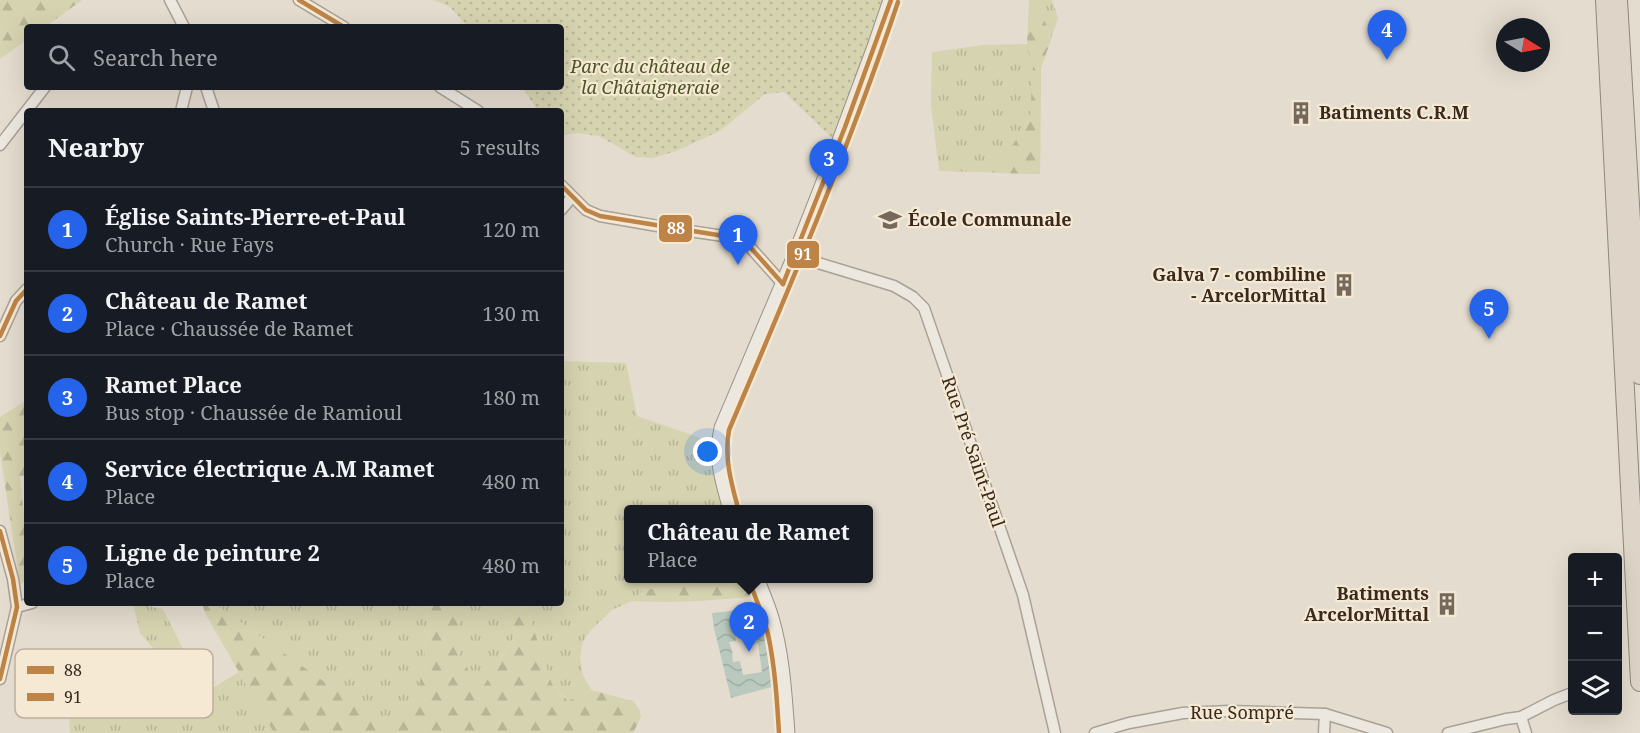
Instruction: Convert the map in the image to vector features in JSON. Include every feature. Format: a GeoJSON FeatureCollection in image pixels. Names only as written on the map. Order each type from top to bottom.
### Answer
{"type":"FeatureCollection","features":[{"type":"Feature","properties":{"kind":"highway"},"geometry":{"type":"LineString","coordinates":[[1605,0],[1640,682]]}},
{"type":"Feature","properties":{"kind":"highway"},"geometry":{"type":"LineString","coordinates":[[1618,0],[1640,375]]}},
{"type":"Feature","properties":{"kind":"main road"},"geometry":{"type":"LineString","coordinates":[[730,505],[718,459],[722,428],[795,256],[853,107],[891,0]]}},
{"type":"Feature","properties":{"kind":"main road"},"geometry":{"type":"LineString","coordinates":[[758,583],[771,617],[777,643],[783,680],[787,733]]}},
{"type":"Feature","properties":{"kind":"street"},"geometry":{"type":"LineString","coordinates":[[170,0],[182,24]]}},
{"type":"Feature","properties":{"kind":"street"},"geometry":{"type":"LineString","coordinates":[[299,0],[339,24]]}},
{"type":"Feature","properties":{"kind":"street"},"geometry":{"type":"LineString","coordinates":[[29,108],[43,90]]}},
{"type":"Feature","properties":{"kind":"street"},"geometry":{"type":"LineString","coordinates":[[182,108],[187,90]]}},
{"type":"Feature","properties":{"kind":"street"},"geometry":{"type":"LineString","coordinates":[[207,90],[213,108]]}},
{"type":"Feature","properties":{"kind":"street"},"geometry":{"type":"LineString","coordinates":[[445,90],[473,108]]}},
{"type":"Feature","properties":{"kind":"street"},"geometry":{"type":"LineString","coordinates":[[0,145],[24,114]]}},
{"type":"Feature","properties":{"kind":"street"},"geometry":{"type":"LineString","coordinates":[[564,188],[586,210],[600,216],[730,237],[750,247],[783,284]]}},
{"type":"Feature","properties":{"kind":"street"},"geometry":{"type":"LineString","coordinates":[[564,206],[572,197]]}},
{"type":"Feature","properties":{"kind":"street","name":"Rue Pré Saint-Paul"},"geometry":{"type":"LineString","coordinates":[[795,256],[894,286],[913,297],[924,308],[1023,595],[1055,733]]}},
{"type":"Feature","properties":{"kind":"street"},"geometry":{"type":"LineString","coordinates":[[0,336],[16,301],[24,292]]}},
{"type":"Feature","properties":{"kind":"street"},"geometry":{"type":"LineString","coordinates":[[0,531],[13,579],[17,607],[0,679]]}},
{"type":"Feature","properties":{"kind":"street"},"geometry":{"type":"LineString","coordinates":[[17,607],[24,605]]}},
{"type":"Feature","properties":{"kind":"street"},"geometry":{"type":"LineString","coordinates":[[1448,733],[1521,717],[1568,695]]}},
{"type":"Feature","properties":{"kind":"street","name":"Rue Sompré"},"geometry":{"type":"LineString","coordinates":[[1095,733],[1129,723],[1183,713],[1230,711],[1325,714],[1388,733]]}},
{"type":"Feature","properties":{"kind":"street"},"geometry":{"type":"LineString","coordinates":[[1324,733],[1325,714]]}},
{"type":"Feature","properties":{"kind":"street"},"geometry":{"type":"LineString","coordinates":[[1521,717],[1526,733]]}},
{"type":"Feature","properties":{"kind":"green space"},"geometry":{"type":"Polygon","coordinates":[[[0,0],[82,0],[49,24],[24,24],[24,42],[0,59],[0,0]]]}},
{"type":"Feature","properties":{"kind":"green space","name":"Parc du château de la Châtaigneraie"},"geometry":{"type":"Polygon","coordinates":[[[434,0],[884,0],[834,140],[784,92],[765,94],[720,131],[676,151],[653,158],[636,157],[599,136],[577,133],[564,135],[564,108],[536,108],[524,90],[564,90],[564,24],[465,24],[450,7],[434,0]]]}},
{"type":"Feature","properties":{"kind":"green space"},"geometry":{"type":"Polygon","coordinates":[[[1029,0],[1052,0],[1058,18],[1041,68],[1040,174],[939,171],[931,105],[932,52],[983,45],[1027,44],[1029,0]]]}},
{"type":"Feature","properties":{"kind":"green space"},"geometry":{"type":"Polygon","coordinates":[[[1029,13],[1042,15],[1052,37],[1041,68],[1040,174],[995,173],[1030,118],[1033,66],[1027,44],[1029,13]]]}},
{"type":"Feature","properties":{"kind":"green space"},"geometry":{"type":"Polygon","coordinates":[[[564,361],[626,363],[637,416],[709,441],[712,472],[722,505],[624,505],[624,583],[691,583],[644,590],[632,601],[612,610],[590,631],[582,643],[580,658],[583,675],[591,690],[569,701],[552,684],[526,606],[564,606],[564,361]]]}},
{"type":"Feature","properties":{"kind":"green space"},"geometry":{"type":"Polygon","coordinates":[[[24,402],[24,476],[20,476],[24,517],[24,582],[20,584],[0,452],[0,417],[24,402]]]}},
{"type":"Feature","properties":{"kind":"green space"},"geometry":{"type":"Polygon","coordinates":[[[749,583],[754,593],[753,597],[708,600],[632,601],[644,590],[689,584],[749,583]]]}},
{"type":"Feature","properties":{"kind":"green space"},"geometry":{"type":"Polygon","coordinates":[[[134,606],[163,609],[183,649],[154,649],[140,633],[134,606]]]}},
{"type":"Feature","properties":{"kind":"green space"},"geometry":{"type":"Polygon","coordinates":[[[203,606],[217,606],[383,723],[417,697],[429,630],[426,606],[459,606],[460,657],[481,690],[515,637],[506,606],[526,606],[552,684],[568,701],[591,690],[633,701],[641,717],[633,733],[274,733],[203,606]]]}},
{"type":"Feature","properties":{"kind":"green space"},"geometry":{"type":"Polygon","coordinates":[[[217,606],[426,606],[429,630],[417,697],[383,723],[217,606]]]}},
{"type":"Feature","properties":{"kind":"green space"},"geometry":{"type":"Polygon","coordinates":[[[459,606],[506,606],[515,636],[481,691],[459,657],[459,606]]]}},
{"type":"Feature","properties":{"kind":"green space"},"geometry":{"type":"Polygon","coordinates":[[[239,672],[274,733],[70,733],[69,718],[213,718],[213,688],[239,672]]]}},
{"type":"Feature","properties":{"kind":"water"},"geometry":{"type":"Polygon","coordinates":[[[757,608],[760,611],[775,686],[731,698],[712,613],[757,608]],[[739,630],[735,635],[736,641],[729,642],[733,662],[740,661],[743,675],[762,672],[758,643],[752,644],[750,637],[744,631],[739,630]]]}},
{"type":"Feature","properties":{"kind":"transit line","name":"88"},"geometry":{"type":"LineString","coordinates":[[299,0],[339,24]]}},
{"type":"Feature","properties":{"kind":"transit line","name":"88"},"geometry":{"type":"LineString","coordinates":[[783,284],[845,127],[891,0]]}},
{"type":"Feature","properties":{"kind":"transit line","name":"91"},"geometry":{"type":"LineString","coordinates":[[737,505],[728,460],[729,430],[839,164],[898,2]]}},
{"type":"Feature","properties":{"kind":"transit line","name":"88"},"geometry":{"type":"LineString","coordinates":[[564,188],[586,210],[600,216],[730,237],[750,247],[783,284]]}},
{"type":"Feature","properties":{"kind":"transit line","name":"88"},"geometry":{"type":"LineString","coordinates":[[0,336],[16,301],[24,292]]}},
{"type":"Feature","properties":{"kind":"transit line","name":"88"},"geometry":{"type":"LineString","coordinates":[[0,531],[13,579],[17,607],[0,679]]}},
{"type":"Feature","properties":{"kind":"transit line","name":"91"},"geometry":{"type":"LineString","coordinates":[[750,583],[768,634],[774,671],[779,733]]}},
{"type":"Feature","properties":{"kind":"place","name":"Service électrique A.M Ramet"},"geometry":{"type":"Point","coordinates":[1387,60]}},
{"type":"Feature","properties":{"kind":"place","name":"Batiments C.R.M"},"geometry":{"type":"Point","coordinates":[1301,113]}},
{"type":"Feature","properties":{"kind":"place","name":"Ramet Place"},"geometry":{"type":"Point","coordinates":[829,189]}},
{"type":"Feature","properties":{"kind":"place","name":"École Communale"},"geometry":{"type":"Point","coordinates":[890,220]}},
{"type":"Feature","properties":{"kind":"place","name":"Église Saints-Pierre-et-Paul"},"geometry":{"type":"Point","coordinates":[738,265]}},
{"type":"Feature","properties":{"kind":"place","name":"Galva 7 - combiline - ArcelorMittal"},"geometry":{"type":"Point","coordinates":[1344,285]}},
{"type":"Feature","properties":{"kind":"place","name":"Ligne de peinture 2"},"geometry":{"type":"Point","coordinates":[1489,339]}},
{"type":"Feature","properties":{"kind":"place","name":"Batiments ArcelorMittal"},"geometry":{"type":"Point","coordinates":[1447,604]}},
{"type":"Feature","properties":{"kind":"place","name":"Château de Ramet"},"geometry":{"type":"Point","coordinates":[749,652]}}]}
